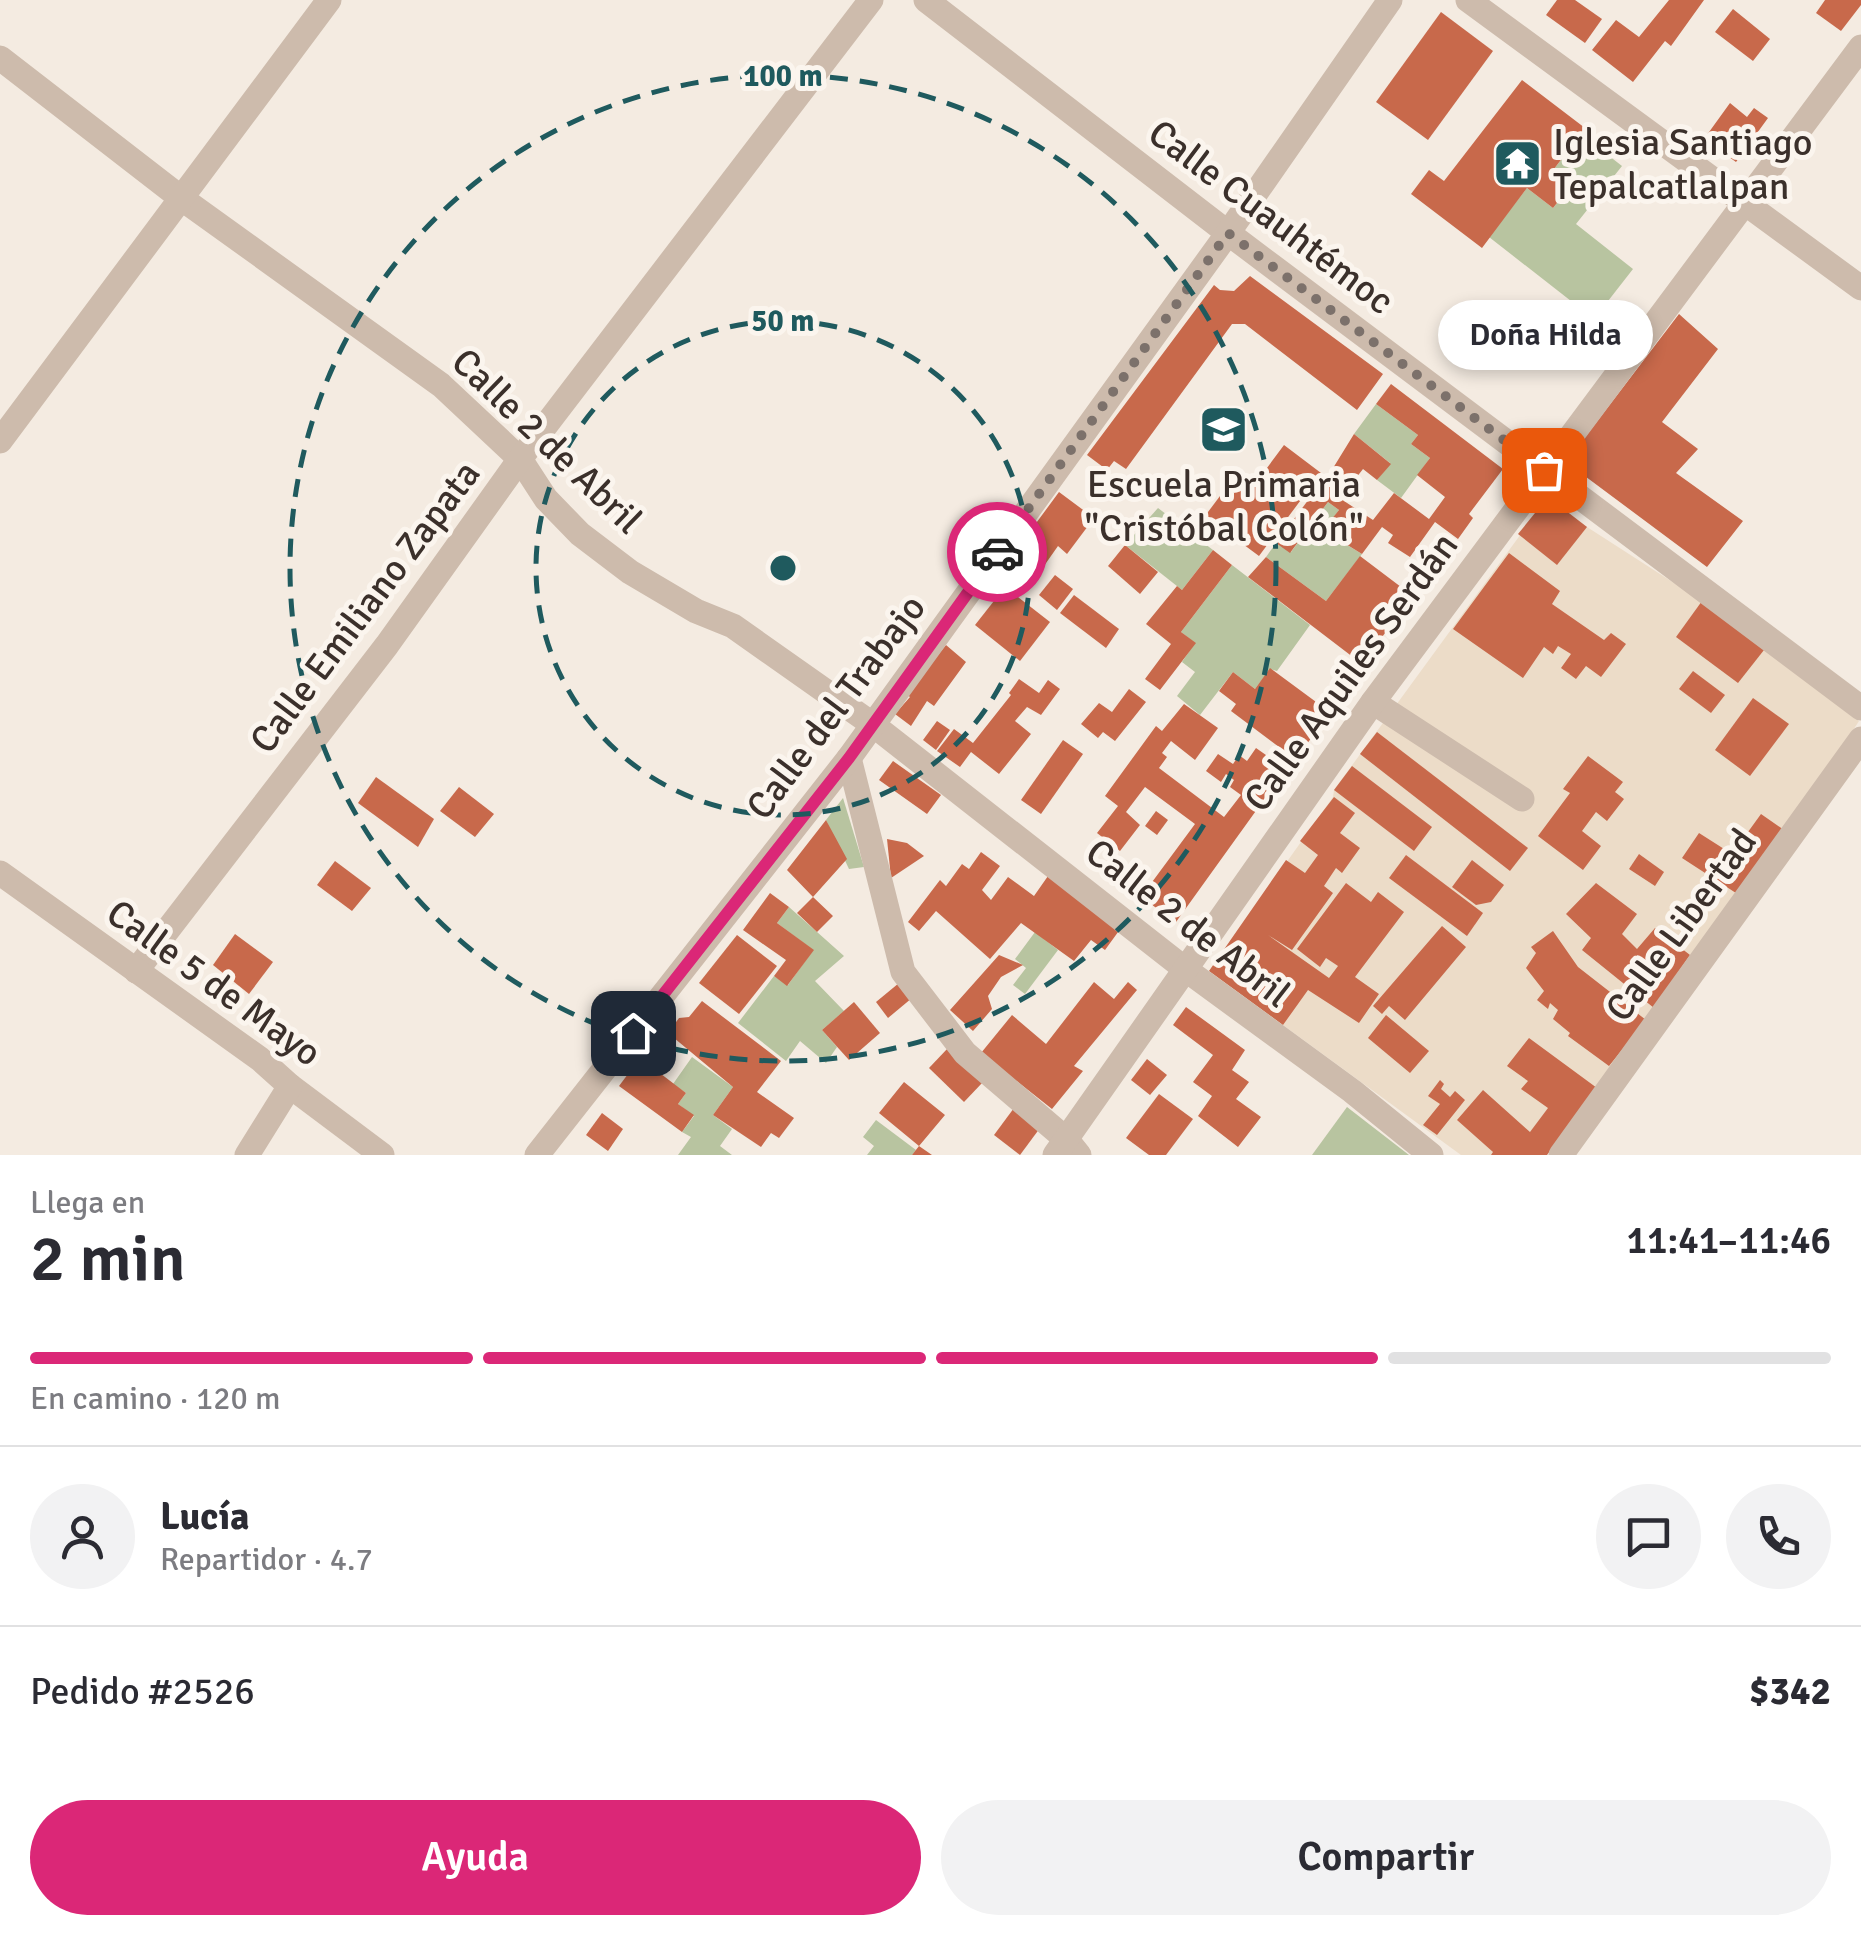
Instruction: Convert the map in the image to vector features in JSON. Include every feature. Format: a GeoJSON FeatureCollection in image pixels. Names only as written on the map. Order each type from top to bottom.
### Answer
{"type":"FeatureCollection","features":[{"type":"Feature","properties":{"kind":"street"},"geometry":{"type":"LineString","coordinates":[[0,441],[329,0]]}},
{"type":"Feature","properties":{"kind":"street","name":"Calle Emiliano Zapata"},"geometry":{"type":"LineString","coordinates":[[136,971],[387,645],[520,459],[872,0]]}},
{"type":"Feature","properties":{"kind":"street","name":"Calle Cuauhtémoc"},"geometry":{"type":"LineString","coordinates":[[926,0],[1228,233],[1861,708]]}},
{"type":"Feature","properties":{"kind":"street","name":"Calle del Trabajo"},"geometry":{"type":"LineString","coordinates":[[537,1155],[849,758],[1228,233],[1390,0]]}},
{"type":"Feature","properties":{"kind":"street"},"geometry":{"type":"LineString","coordinates":[[1468,0],[1861,288]]}},
{"type":"Feature","properties":{"kind":"street","name":"Calle Aquiles Serdán"},"geometry":{"type":"LineString","coordinates":[[1067,1150],[1184,969],[1373,702],[1861,47]]}},
{"type":"Feature","properties":{"kind":"street","name":"Calle 2 de Abril"},"geometry":{"type":"LineString","coordinates":[[0,58],[180,198],[441,385],[520,459],[580,534],[618,563],[696,611],[733,626],[872,724],[1184,969],[1352,1090],[1431,1155]]}},
{"type":"Feature","properties":{"kind":"street"},"geometry":{"type":"LineString","coordinates":[[1373,702],[1522,799]]}},
{"type":"Feature","properties":{"kind":"street","name":"Calle Libertad"},"geometry":{"type":"LineString","coordinates":[[1561,1155],[1861,739]]}},
{"type":"Feature","properties":{"kind":"street"},"geometry":{"type":"LineString","coordinates":[[849,758],[903,972],[965,1053],[1067,1150]]}},
{"type":"Feature","properties":{"kind":"street","name":"Calle 5 de Mayo"},"geometry":{"type":"LineString","coordinates":[[0,873],[260,1059],[382,1155]]}},
{"type":"Feature","properties":{"kind":"street"},"geometry":{"type":"LineString","coordinates":[[248,1155],[290,1086]]}},
{"type":"Feature","properties":{"kind":"green space"},"geometry":{"type":"Polygon","coordinates":[[[1581,134],[1622,166],[1576,224],[1633,269],[1594,319],[1489,237],[1527,188],[1553,208],[1573,184],[1554,169],[1581,134]]]}},
{"type":"Feature","properties":{"kind":"green space"},"geometry":{"type":"Polygon","coordinates":[[[1376,404],[1418,435],[1411,444],[1430,458],[1401,498],[1377,480],[1390,463],[1354,434],[1376,404]]]}},
{"type":"Feature","properties":{"kind":"green space"},"geometry":{"type":"Polygon","coordinates":[[[1328,502],[1339,510],[1324,531],[1362,554],[1326,601],[1266,557],[1276,543],[1291,552],[1328,502]]]}},
{"type":"Feature","properties":{"kind":"green space"},"geometry":{"type":"Polygon","coordinates":[[[1158,508],[1213,550],[1182,590],[1125,545],[1158,508]]]}},
{"type":"Feature","properties":{"kind":"green space"},"geometry":{"type":"Polygon","coordinates":[[[1232,565],[1310,625],[1277,671],[1270,669],[1255,689],[1233,672],[1200,715],[1177,696],[1195,672],[1182,662],[1195,643],[1181,632],[1232,565]]]}},
{"type":"Feature","properties":{"kind":"green space"},"geometry":{"type":"Polygon","coordinates":[[[843,798],[864,867],[849,869],[826,820],[843,798]]]}},
{"type":"Feature","properties":{"kind":"green space"},"geometry":{"type":"Polygon","coordinates":[[[789,907],[844,956],[815,981],[844,1011],[822,1030],[837,1047],[826,1063],[800,1041],[786,1061],[738,1023],[774,976],[788,985],[813,950],[777,923],[789,907]]]}},
{"type":"Feature","properties":{"kind":"green space"},"geometry":{"type":"Polygon","coordinates":[[[1035,932],[1058,950],[1025,994],[1013,985],[1026,968],[1015,959],[1035,932]]]}},
{"type":"Feature","properties":{"kind":"green space"},"geometry":{"type":"Polygon","coordinates":[[[692,1057],[733,1087],[713,1115],[732,1129],[720,1146],[732,1155],[678,1155],[691,1137],[682,1132],[694,1116],[678,1104],[686,1093],[673,1084],[692,1057]]]}},
{"type":"Feature","properties":{"kind":"green space"},"geometry":{"type":"Polygon","coordinates":[[[1347,1107],[1409,1155],[1312,1155],[1347,1107]]]}},
{"type":"Feature","properties":{"kind":"green space"},"geometry":{"type":"Polygon","coordinates":[[[876,1120],[916,1150],[912,1155],[867,1155],[874,1146],[863,1137],[876,1120]]]}},
{"type":"Feature","properties":{"kind":"shaded area"},"geometry":{"type":"Polygon","coordinates":[[[1548,497],[1587,527],[1702,601],[1859,721],[1815,789],[1547,1155],[1461,1155],[1209,971],[1333,797],[1334,790],[1548,497]]]}},
{"type":"Feature","properties":{"kind":"building"},"geometry":{"type":"Polygon","coordinates":[[[1557,0],[1575,0],[1602,19],[1585,43],[1546,15],[1557,0]]]}},
{"type":"Feature","properties":{"kind":"building"},"geometry":{"type":"Polygon","coordinates":[[[1669,0],[1704,0],[1671,46],[1665,41],[1633,82],[1592,50],[1616,20],[1639,37],[1669,0]]]}},
{"type":"Feature","properties":{"kind":"building"},"geometry":{"type":"Polygon","coordinates":[[[1825,0],[1861,0],[1861,5],[1841,31],[1816,13],[1825,0]]]}},
{"type":"Feature","properties":{"kind":"building"},"geometry":{"type":"Polygon","coordinates":[[[1733,9],[1770,39],[1753,61],[1715,32],[1733,9]]]}},
{"type":"Feature","properties":{"kind":"building"},"geometry":{"type":"Polygon","coordinates":[[[1441,12],[1493,51],[1428,140],[1376,102],[1441,12]]]}},
{"type":"Feature","properties":{"kind":"building"},"geometry":{"type":"Polygon","coordinates":[[[1522,80],[1585,128],[1554,169],[1573,183],[1553,208],[1527,188],[1482,248],[1411,194],[1429,170],[1444,181],[1522,80]]]}},
{"type":"Feature","properties":{"kind":"building"},"geometry":{"type":"Polygon","coordinates":[[[1730,103],[1747,117],[1754,108],[1768,118],[1736,162],[1704,139],[1730,103]]]}},
{"type":"Feature","properties":{"kind":"building"},"geometry":{"type":"Polygon","coordinates":[[[1250,276],[1383,374],[1357,410],[1245,324],[1232,324],[1126,469],[1114,461],[1107,470],[1087,455],[1214,285],[1220,290],[1234,291],[1250,276]]]}},
{"type":"Feature","properties":{"kind":"building"},"geometry":{"type":"Polygon","coordinates":[[[1679,314],[1718,349],[1662,422],[1698,449],[1676,473],[1743,521],[1707,567],[1566,462],[1679,314]]]}},
{"type":"Feature","properties":{"kind":"building"},"geometry":{"type":"Polygon","coordinates":[[[1391,384],[1503,469],[1469,514],[1473,518],[1458,539],[1435,522],[1410,557],[1388,543],[1393,535],[1382,527],[1362,554],[1323,530],[1339,510],[1328,502],[1290,553],[1276,543],[1327,475],[1351,493],[1344,501],[1373,520],[1394,493],[1429,519],[1445,497],[1417,475],[1430,458],[1411,444],[1418,435],[1376,404],[1391,384]]]}},
{"type":"Feature","properties":{"kind":"building"},"geometry":{"type":"Polygon","coordinates":[[[1354,434],[1391,464],[1377,480],[1363,469],[1349,487],[1330,473],[1354,434]]]}},
{"type":"Feature","properties":{"kind":"building"},"geometry":{"type":"Polygon","coordinates":[[[1284,445],[1321,473],[1259,556],[1205,516],[1235,476],[1252,488],[1284,445]]]}},
{"type":"Feature","properties":{"kind":"building"},"geometry":{"type":"Polygon","coordinates":[[[1059,492],[1094,518],[1067,554],[1058,546],[1032,583],[1006,564],[1059,492]]]}},
{"type":"Feature","properties":{"kind":"building"},"geometry":{"type":"Polygon","coordinates":[[[1548,497],[1587,527],[1557,565],[1518,534],[1548,497]]]}},
{"type":"Feature","properties":{"kind":"building"},"geometry":{"type":"Polygon","coordinates":[[[1125,545],[1158,572],[1140,594],[1108,566],[1125,545]]]}},
{"type":"Feature","properties":{"kind":"building"},"geometry":{"type":"Polygon","coordinates":[[[1213,550],[1232,565],[1181,632],[1196,643],[1160,690],[1145,679],[1171,644],[1146,624],[1177,586],[1182,590],[1213,550]]]}},
{"type":"Feature","properties":{"kind":"building"},"geometry":{"type":"Polygon","coordinates":[[[1509,553],[1560,591],[1552,604],[1604,640],[1611,633],[1626,644],[1601,677],[1586,666],[1576,679],[1561,668],[1571,654],[1558,646],[1553,654],[1544,647],[1523,678],[1453,629],[1509,553]]]}},
{"type":"Feature","properties":{"kind":"building"},"geometry":{"type":"Polygon","coordinates":[[[1360,556],[1401,587],[1376,620],[1388,629],[1362,664],[1248,577],[1266,557],[1326,601],[1360,556]]]}},
{"type":"Feature","properties":{"kind":"building"},"geometry":{"type":"Polygon","coordinates":[[[1055,575],[1073,589],[1057,610],[1039,595],[1055,575]]]}},
{"type":"Feature","properties":{"kind":"building"},"geometry":{"type":"Polygon","coordinates":[[[1005,587],[1050,622],[1020,661],[975,625],[1005,587]]]}},
{"type":"Feature","properties":{"kind":"building"},"geometry":{"type":"Polygon","coordinates":[[[1074,595],[1119,629],[1106,648],[1060,613],[1074,595]]]}},
{"type":"Feature","properties":{"kind":"building"},"geometry":{"type":"Polygon","coordinates":[[[1702,601],[1764,650],[1738,683],[1676,637],[1702,601]]]}},
{"type":"Feature","properties":{"kind":"building"},"geometry":{"type":"Polygon","coordinates":[[[946,645],[966,662],[934,706],[927,701],[911,726],[895,714],[910,697],[906,694],[946,645]]]}},
{"type":"Feature","properties":{"kind":"building"},"geometry":{"type":"Polygon","coordinates":[[[1270,668],[1331,713],[1295,759],[1231,711],[1236,704],[1219,691],[1233,672],[1255,689],[1270,668]]]}},
{"type":"Feature","properties":{"kind":"building"},"geometry":{"type":"Polygon","coordinates":[[[1693,671],[1725,695],[1711,713],[1679,689],[1693,671]]]}},
{"type":"Feature","properties":{"kind":"building"},"geometry":{"type":"Polygon","coordinates":[[[1019,679],[1039,693],[1048,680],[1060,689],[1041,715],[1027,707],[1015,721],[1031,734],[999,774],[971,752],[960,767],[937,751],[954,729],[973,743],[1019,679]]]}},
{"type":"Feature","properties":{"kind":"building"},"geometry":{"type":"Polygon","coordinates":[[[1129,689],[1146,702],[1115,741],[1103,732],[1098,738],[1081,724],[1099,703],[1112,712],[1129,689]]]}},
{"type":"Feature","properties":{"kind":"building"},"geometry":{"type":"Polygon","coordinates":[[[1753,698],[1789,724],[1750,776],[1715,750],[1753,698]]]}},
{"type":"Feature","properties":{"kind":"building"},"geometry":{"type":"Polygon","coordinates":[[[1184,704],[1218,728],[1195,760],[1171,741],[1162,753],[1167,757],[1159,768],[1224,817],[1241,795],[1230,787],[1234,780],[1226,774],[1221,782],[1206,771],[1218,754],[1233,764],[1239,755],[1247,761],[1256,748],[1286,769],[1176,922],[1141,897],[1195,824],[1145,787],[1126,812],[1140,825],[1120,851],[1097,833],[1118,806],[1105,796],[1156,726],[1162,731],[1184,704]]]}},
{"type":"Feature","properties":{"kind":"building"},"geometry":{"type":"Polygon","coordinates":[[[937,721],[950,730],[936,750],[923,740],[937,721]]]}},
{"type":"Feature","properties":{"kind":"building"},"geometry":{"type":"Polygon","coordinates":[[[1377,732],[1528,848],[1510,871],[1360,754],[1377,732]]]}},
{"type":"Feature","properties":{"kind":"building"},"geometry":{"type":"Polygon","coordinates":[[[1063,740],[1083,754],[1041,814],[1021,800],[1063,740]]]}},
{"type":"Feature","properties":{"kind":"building"},"geometry":{"type":"Polygon","coordinates":[[[1588,756],[1623,782],[1615,792],[1624,799],[1607,821],[1596,812],[1582,831],[1601,846],[1583,870],[1538,836],[1570,793],[1563,789],[1588,756]]]}},
{"type":"Feature","properties":{"kind":"building"},"geometry":{"type":"Polygon","coordinates":[[[893,761],[941,795],[927,814],[879,780],[893,761]]]}},
{"type":"Feature","properties":{"kind":"building"},"geometry":{"type":"Polygon","coordinates":[[[1352,766],[1432,827],[1414,851],[1334,790],[1352,766]]]}},
{"type":"Feature","properties":{"kind":"building"},"geometry":{"type":"Polygon","coordinates":[[[376,777],[434,819],[418,847],[358,803],[376,777]]]}},
{"type":"Feature","properties":{"kind":"building"},"geometry":{"type":"Polygon","coordinates":[[[459,787],[494,814],[475,837],[440,811],[459,787]]]}},
{"type":"Feature","properties":{"kind":"building"},"geometry":{"type":"Polygon","coordinates":[[[1334,797],[1355,813],[1340,833],[1360,848],[1342,873],[1336,868],[1324,886],[1333,893],[1292,950],[1268,935],[1329,978],[1338,966],[1326,958],[1320,967],[1297,949],[1346,883],[1371,902],[1378,892],[1404,912],[1355,977],[1379,994],[1359,1023],[1308,990],[1283,1025],[1209,971],[1286,860],[1305,873],[1318,855],[1300,841],[1334,797]]]}},
{"type":"Feature","properties":{"kind":"building"},"geometry":{"type":"Polygon","coordinates":[[[1156,811],[1168,820],[1157,835],[1145,826],[1156,811]]]}},
{"type":"Feature","properties":{"kind":"building"},"geometry":{"type":"Polygon","coordinates":[[[1761,814],[1784,830],[1739,895],[1682,858],[1699,833],[1732,854],[1761,814]]]}},
{"type":"Feature","properties":{"kind":"building"},"geometry":{"type":"Polygon","coordinates":[[[826,820],[847,859],[813,897],[787,870],[826,820]]]}},
{"type":"Feature","properties":{"kind":"building"},"geometry":{"type":"Polygon","coordinates":[[[887,839],[907,843],[924,856],[891,878],[887,839]]]}},
{"type":"Feature","properties":{"kind":"building"},"geometry":{"type":"Polygon","coordinates":[[[981,852],[1000,866],[982,890],[991,900],[1008,877],[1034,896],[1048,876],[1121,928],[1105,950],[1091,940],[1074,961],[1021,923],[990,959],[936,911],[919,931],[908,922],[940,880],[946,886],[962,864],[969,869],[981,852]]]}},
{"type":"Feature","properties":{"kind":"building"},"geometry":{"type":"Polygon","coordinates":[[[1639,854],[1664,872],[1655,886],[1629,869],[1639,854]]]}},
{"type":"Feature","properties":{"kind":"building"},"geometry":{"type":"Polygon","coordinates":[[[1406,855],[1483,913],[1467,936],[1389,878],[1406,855]]]}},
{"type":"Feature","properties":{"kind":"building"},"geometry":{"type":"Polygon","coordinates":[[[1472,860],[1504,885],[1491,902],[1476,905],[1452,887],[1472,860]]]}},
{"type":"Feature","properties":{"kind":"building"},"geometry":{"type":"Polygon","coordinates":[[[335,861],[371,888],[352,911],[317,885],[335,861]]]}},
{"type":"Feature","properties":{"kind":"building"},"geometry":{"type":"Polygon","coordinates":[[[1596,883],[1637,914],[1622,934],[1637,949],[1655,928],[1690,955],[1654,1008],[1582,950],[1591,938],[1566,914],[1596,883]]]}},
{"type":"Feature","properties":{"kind":"building"},"geometry":{"type":"Polygon","coordinates":[[[770,893],[789,907],[777,923],[814,950],[787,986],[774,976],[786,960],[743,930],[770,893]]]}},
{"type":"Feature","properties":{"kind":"building"},"geometry":{"type":"Polygon","coordinates":[[[813,897],[833,916],[817,932],[797,913],[813,897]]]}},
{"type":"Feature","properties":{"kind":"building"},"geometry":{"type":"Polygon","coordinates":[[[1442,926],[1466,947],[1405,1020],[1389,1006],[1382,1014],[1373,1006],[1442,926]]]}},
{"type":"Feature","properties":{"kind":"building"},"geometry":{"type":"Polygon","coordinates":[[[1553,931],[1578,967],[1646,1020],[1609,1066],[1568,1036],[1570,1033],[1553,1019],[1558,1010],[1550,1003],[1548,1009],[1537,1000],[1544,991],[1526,968],[1536,953],[1531,947],[1553,931]]]}},
{"type":"Feature","properties":{"kind":"building"},"geometry":{"type":"Polygon","coordinates":[[[235,934],[273,962],[249,994],[213,965],[235,934]]]}},
{"type":"Feature","properties":{"kind":"building"},"geometry":{"type":"Polygon","coordinates":[[[737,935],[777,966],[739,1014],[699,983],[737,935]]]}},
{"type":"Feature","properties":{"kind":"building"},"geometry":{"type":"Polygon","coordinates":[[[999,955],[1023,965],[1001,977],[988,996],[992,1009],[973,1031],[950,1010],[999,955]]]}},
{"type":"Feature","properties":{"kind":"building"},"geometry":{"type":"Polygon","coordinates":[[[1094,982],[1114,999],[1128,982],[1137,990],[1074,1066],[1083,1071],[1052,1109],[981,1053],[1012,1015],[1046,1044],[1094,982]]]}},
{"type":"Feature","properties":{"kind":"building"},"geometry":{"type":"Polygon","coordinates":[[[899,983],[912,998],[888,1018],[876,1002],[899,983]]]}},
{"type":"Feature","properties":{"kind":"building"},"geometry":{"type":"Polygon","coordinates":[[[702,1001],[781,1061],[757,1092],[794,1118],[779,1138],[771,1133],[761,1147],[713,1115],[733,1087],[668,1033],[679,1018],[689,1017],[702,1001]]]}},
{"type":"Feature","properties":{"kind":"building"},"geometry":{"type":"Polygon","coordinates":[[[854,1002],[880,1033],[849,1060],[822,1030],[854,1002]]]}},
{"type":"Feature","properties":{"kind":"building"},"geometry":{"type":"Polygon","coordinates":[[[1186,1007],[1245,1050],[1232,1070],[1249,1082],[1236,1099],[1261,1117],[1238,1147],[1198,1116],[1212,1096],[1193,1082],[1213,1055],[1173,1025],[1186,1007]]]}},
{"type":"Feature","properties":{"kind":"building"},"geometry":{"type":"Polygon","coordinates":[[[1386,1015],[1429,1051],[1410,1073],[1368,1038],[1386,1015]]]}},
{"type":"Feature","properties":{"kind":"building"},"geometry":{"type":"Polygon","coordinates":[[[1529,1038],[1597,1088],[1547,1155],[1491,1155],[1493,1152],[1457,1120],[1483,1090],[1530,1132],[1548,1108],[1521,1089],[1528,1081],[1507,1066],[1529,1038]]]}},
{"type":"Feature","properties":{"kind":"building"},"geometry":{"type":"Polygon","coordinates":[[[948,1048],[983,1082],[964,1102],[929,1068],[948,1048]]]}},
{"type":"Feature","properties":{"kind":"building"},"geometry":{"type":"Polygon","coordinates":[[[640,1058],[686,1093],[678,1104],[694,1115],[682,1132],[619,1086],[640,1058]]]}},
{"type":"Feature","properties":{"kind":"building"},"geometry":{"type":"Polygon","coordinates":[[[1147,1059],[1167,1075],[1150,1095],[1131,1080],[1147,1059]]]}},
{"type":"Feature","properties":{"kind":"building"},"geometry":{"type":"Polygon","coordinates":[[[1440,1080],[1444,1084],[1441,1089],[1450,1097],[1455,1091],[1465,1100],[1437,1135],[1423,1125],[1440,1104],[1428,1096],[1440,1080]]]}},
{"type":"Feature","properties":{"kind":"building"},"geometry":{"type":"Polygon","coordinates":[[[904,1082],[945,1115],[919,1146],[879,1113],[904,1082]]]}},
{"type":"Feature","properties":{"kind":"building"},"geometry":{"type":"Polygon","coordinates":[[[1159,1094],[1193,1119],[1166,1155],[1149,1155],[1126,1138],[1159,1094]]]}},
{"type":"Feature","properties":{"kind":"building"},"geometry":{"type":"Polygon","coordinates":[[[1014,1108],[1040,1128],[1020,1155],[994,1135],[1014,1108]]]}},
{"type":"Feature","properties":{"kind":"building"},"geometry":{"type":"Polygon","coordinates":[[[602,1113],[623,1129],[608,1151],[586,1135],[602,1113]]]}},
{"type":"Feature","properties":{"kind":"building"},"geometry":{"type":"Polygon","coordinates":[[[919,1146],[932,1155],[912,1155],[919,1146]]]}},
{"type":"Feature","properties":{"kind":"way so far"},"geometry":{"type":"LineString","coordinates":[[997,552],[1228,233],[1544,470]]}},
{"type":"Feature","properties":{"kind":"place","name":"Iglesia Santiago Tepalcatlalpan"},"geometry":{"type":"Point","coordinates":[1518,164]}},
{"type":"Feature","properties":{"kind":"place","name":"Escuela Primaria \"Cristóbal Colón\""},"geometry":{"type":"Point","coordinates":[1224,430]}},
{"type":"Feature","properties":{"kind":"place","name":"Doña Hilda"},"geometry":{"type":"Point","coordinates":[1544,470]}},
{"type":"Feature","properties":{"kind":"route"},"geometry":{"type":"LineString","coordinates":[[633,1033],[849,758],[997,552]]}}]}
